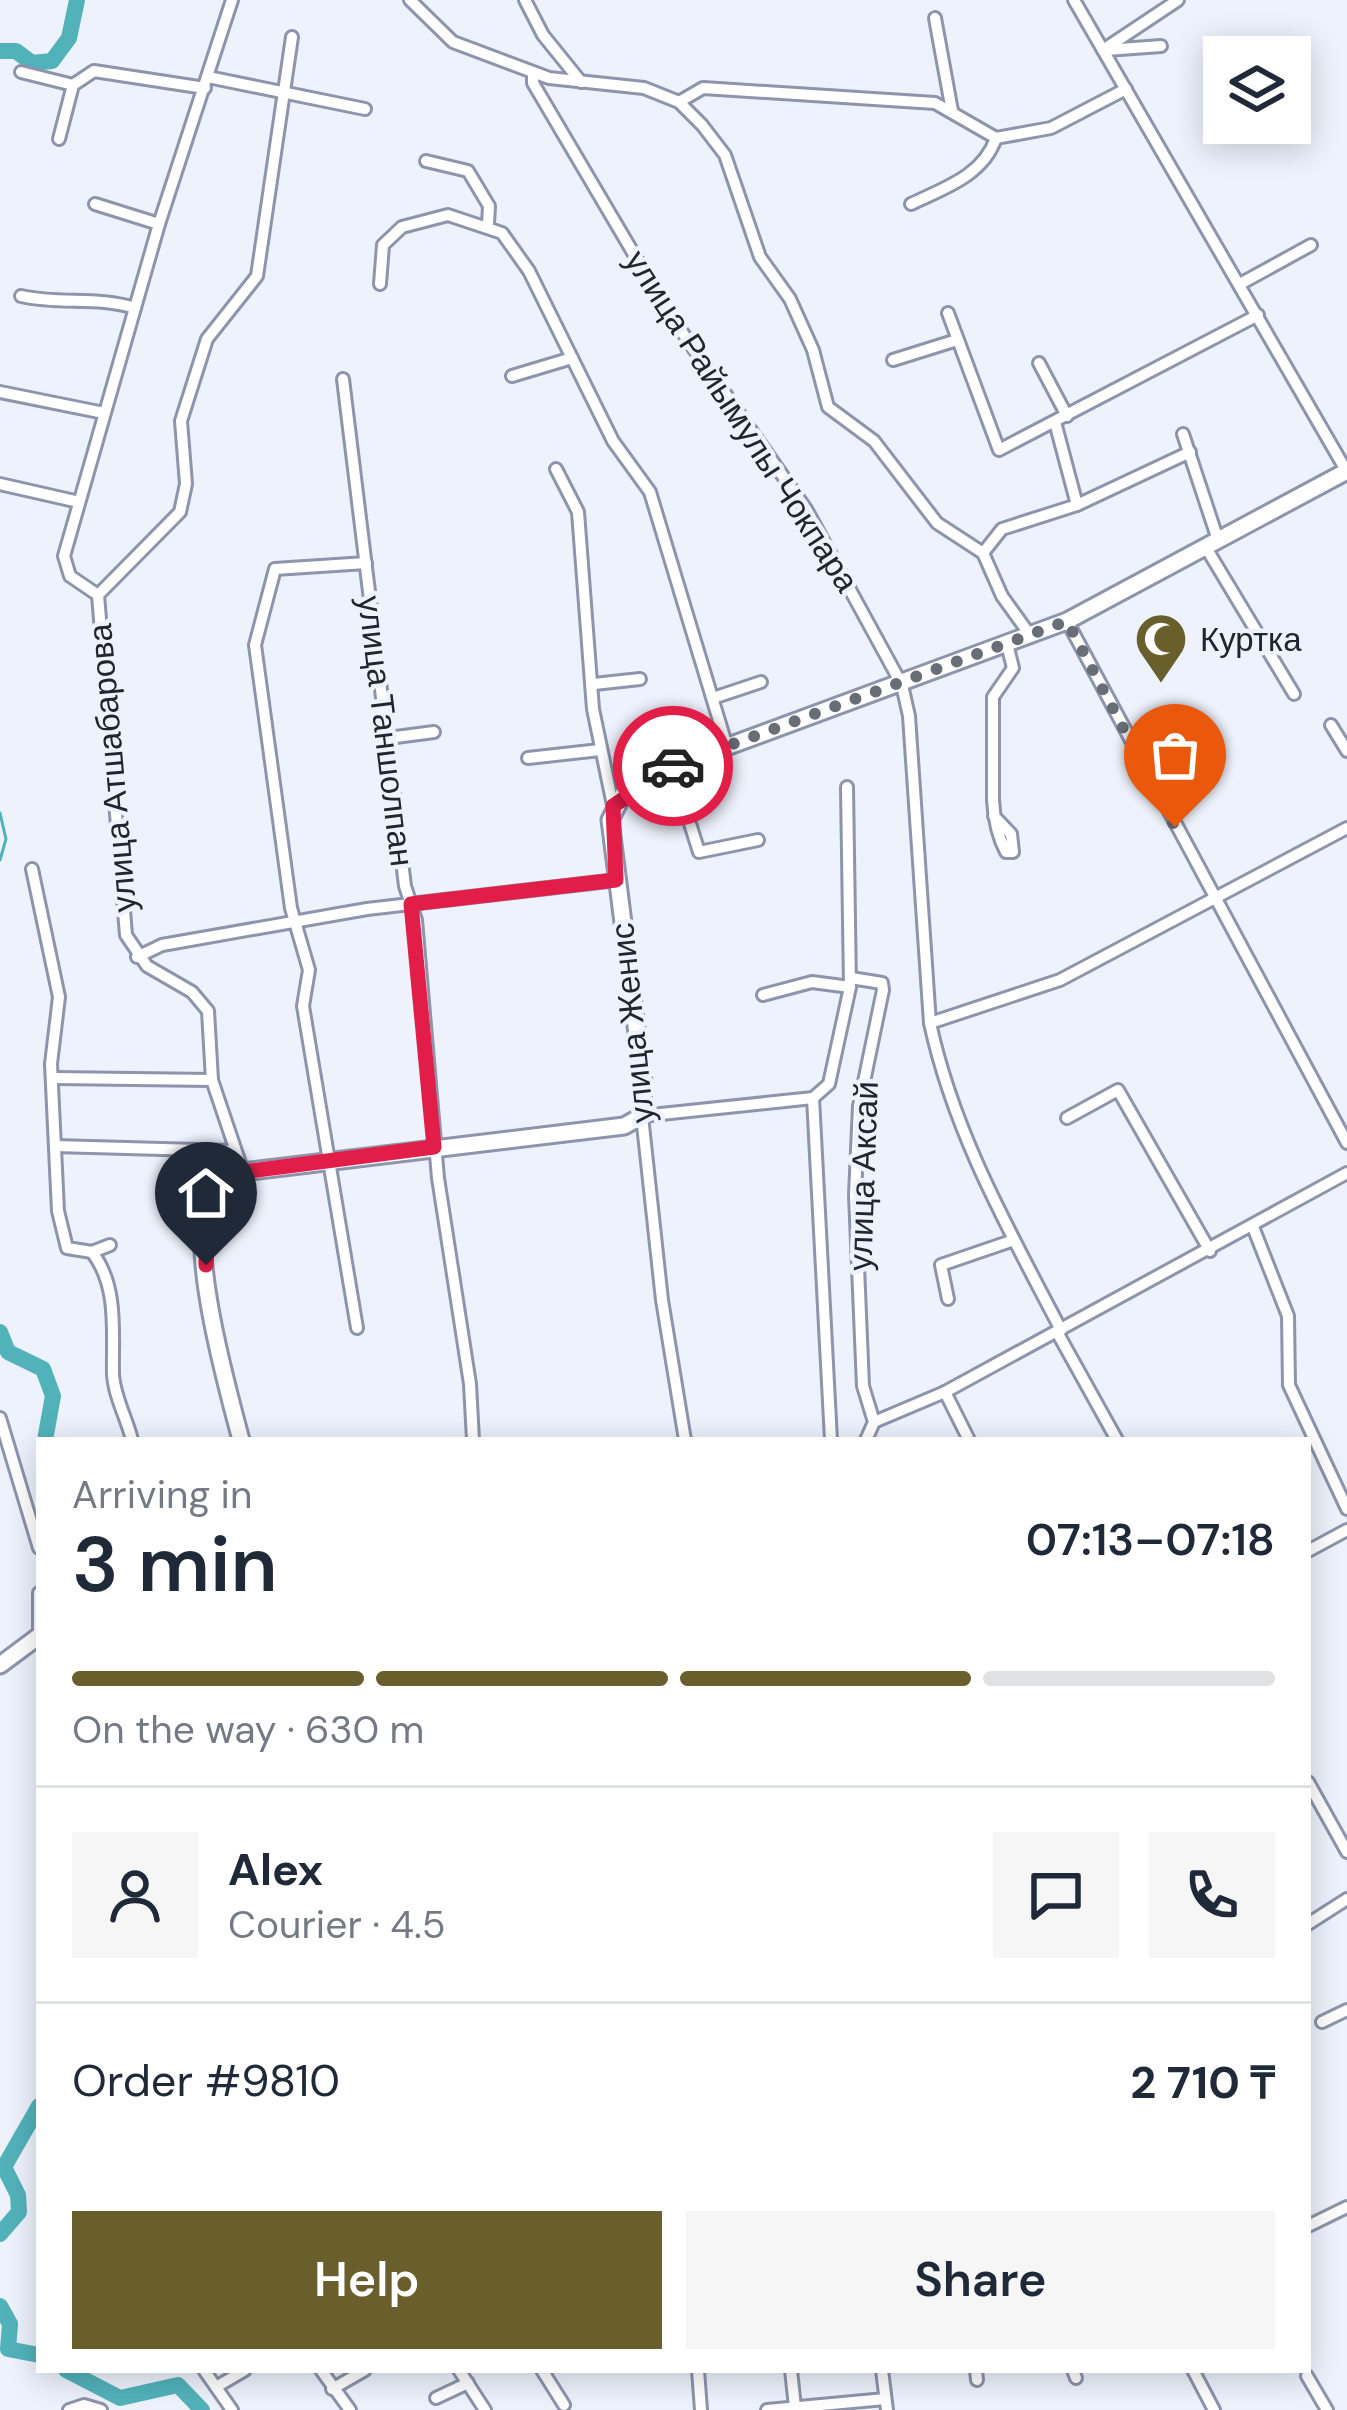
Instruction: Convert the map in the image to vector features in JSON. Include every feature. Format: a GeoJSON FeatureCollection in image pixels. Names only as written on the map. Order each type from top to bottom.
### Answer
{"type":"FeatureCollection","features":[{"type":"Feature","properties":{"kind":"main road"},"geometry":{"type":"LineString","coordinates":[[613,806],[672,767],[1067,621],[1347,471]]}},
{"type":"Feature","properties":{"kind":"main road","name":"улица Женис"},"geometry":{"type":"LineString","coordinates":[[613,806],[616,880],[644,1081],[642,1116]]}},
{"type":"Feature","properties":{"kind":"main road"},"geometry":{"type":"LineString","coordinates":[[240,1437],[215,1330],[203,1239],[208,1203],[243,1172],[624,1126],[642,1116]]}},
{"type":"Feature","properties":{"kind":"main road"},"geometry":{"type":"LineString","coordinates":[[1,1661],[36,1637]]}},
{"type":"Feature","properties":{"kind":"street","name":"улица Атшабарова"},"geometry":{"type":"LineString","coordinates":[[232,0],[158,224],[64,567],[98,595],[126,935],[137,957],[202,1000],[208,1011],[212,1080],[243,1172]]}},
{"type":"Feature","properties":{"kind":"street"},"geometry":{"type":"LineString","coordinates":[[410,0],[453,42],[533,73],[644,88],[679,102],[725,155],[760,257],[790,299],[813,350],[828,406],[874,441],[938,523],[983,554],[1002,596],[1030,635]]}},
{"type":"Feature","properties":{"kind":"street"},"geometry":{"type":"LineString","coordinates":[[525,0],[543,35],[581,82]]}},
{"type":"Feature","properties":{"kind":"street"},"geometry":{"type":"LineString","coordinates":[[1074,0],[1347,471]]}},
{"type":"Feature","properties":{"kind":"street"},"geometry":{"type":"LineString","coordinates":[[1103,50],[1178,0]]}},
{"type":"Feature","properties":{"kind":"street"},"geometry":{"type":"LineString","coordinates":[[935,18],[952,111]]}},
{"type":"Feature","properties":{"kind":"street"},"geometry":{"type":"LineString","coordinates":[[98,595],[180,512],[185,484],[181,421],[207,339],[257,276],[280,93],[292,37]]}},
{"type":"Feature","properties":{"kind":"street"},"geometry":{"type":"LineString","coordinates":[[1103,50],[1161,46]]}},
{"type":"Feature","properties":{"kind":"street"},"geometry":{"type":"LineString","coordinates":[[58,139],[73,85],[94,70],[207,82],[365,110]]}},
{"type":"Feature","properties":{"kind":"street"},"geometry":{"type":"LineString","coordinates":[[21,73],[73,85]]}},
{"type":"Feature","properties":{"kind":"street","name":"улица Райымулы Чокпара"},"geometry":{"type":"LineString","coordinates":[[533,73],[533,83],[627,246],[806,509],[902,685],[909,716],[930,1023],[969,1150],[1115,1437]]}},
{"type":"Feature","properties":{"kind":"street"},"geometry":{"type":"LineString","coordinates":[[679,102],[703,88],[935,104],[996,138],[1051,128],[1126,89]]}},
{"type":"Feature","properties":{"kind":"street"},"geometry":{"type":"LineString","coordinates":[[911,204],[970,174],[984,163],[996,138]]}},
{"type":"Feature","properties":{"kind":"street"},"geometry":{"type":"LineString","coordinates":[[426,161],[468,171],[489,206],[488,224]]}},
{"type":"Feature","properties":{"kind":"street"},"geometry":{"type":"LineString","coordinates":[[94,203],[158,224]]}},
{"type":"Feature","properties":{"kind":"street"},"geometry":{"type":"LineString","coordinates":[[380,284],[383,245],[403,227],[448,215],[488,224],[502,233],[529,271],[613,440],[650,492],[727,747]]}},
{"type":"Feature","properties":{"kind":"street"},"geometry":{"type":"LineString","coordinates":[[1240,284],[1311,244]]}},
{"type":"Feature","properties":{"kind":"street"},"geometry":{"type":"LineString","coordinates":[[21,296],[68,305],[108,300],[135,308]]}},
{"type":"Feature","properties":{"kind":"street"},"geometry":{"type":"LineString","coordinates":[[947,313],[999,449],[1258,315]]}},
{"type":"Feature","properties":{"kind":"street"},"geometry":{"type":"LineString","coordinates":[[893,360],[957,340]]}},
{"type":"Feature","properties":{"kind":"street"},"geometry":{"type":"LineString","coordinates":[[512,376],[572,358]]}},
{"type":"Feature","properties":{"kind":"street"},"geometry":{"type":"LineString","coordinates":[[1039,363],[1067,416]]}},
{"type":"Feature","properties":{"kind":"street","name":"улица Таншолпан"},"geometry":{"type":"LineString","coordinates":[[343,380],[411,904],[434,1147],[470,1384],[473,1437]]}},
{"type":"Feature","properties":{"kind":"street"},"geometry":{"type":"LineString","coordinates":[[0,392],[104,413]]}},
{"type":"Feature","properties":{"kind":"street"},"geometry":{"type":"LineString","coordinates":[[1054,422],[1078,505]]}},
{"type":"Feature","properties":{"kind":"street"},"geometry":{"type":"LineString","coordinates":[[1183,434],[1211,543],[1294,694]]}},
{"type":"Feature","properties":{"kind":"street"},"geometry":{"type":"LineString","coordinates":[[983,554],[1002,529],[1078,505],[1190,452]]}},
{"type":"Feature","properties":{"kind":"street","name":"улица Женис"},"geometry":{"type":"LineString","coordinates":[[556,470],[578,512],[600,750],[613,806]]}},
{"type":"Feature","properties":{"kind":"street"},"geometry":{"type":"LineString","coordinates":[[0,484],[79,502]]}},
{"type":"Feature","properties":{"kind":"street"},"geometry":{"type":"LineString","coordinates":[[357,1328],[302,1006],[309,970],[296,923],[254,634],[275,569],[366,563]]}},
{"type":"Feature","properties":{"kind":"street"},"geometry":{"type":"LineString","coordinates":[[1067,621],[1347,1143]]}},
{"type":"Feature","properties":{"kind":"street"},"geometry":{"type":"LineString","coordinates":[[994,817],[993,697],[1013,668],[1007,644]]}},
{"type":"Feature","properties":{"kind":"street"},"geometry":{"type":"LineString","coordinates":[[594,685],[640,679]]}},
{"type":"Feature","properties":{"kind":"street"},"geometry":{"type":"LineString","coordinates":[[712,698],[761,682]]}},
{"type":"Feature","properties":{"kind":"street"},"geometry":{"type":"LineString","coordinates":[[1331,725],[1347,751]]}},
{"type":"Feature","properties":{"kind":"street"},"geometry":{"type":"LineString","coordinates":[[388,738],[434,732]]}},
{"type":"Feature","properties":{"kind":"street"},"geometry":{"type":"LineString","coordinates":[[528,758],[600,750]]}},
{"type":"Feature","properties":{"kind":"street"},"geometry":{"type":"LineString","coordinates":[[672,767],[699,851],[758,840]]}},
{"type":"Feature","properties":{"kind":"street"},"geometry":{"type":"LineString","coordinates":[[763,995],[812,982],[851,983],[847,787]]}},
{"type":"Feature","properties":{"kind":"street"},"geometry":{"type":"LineString","coordinates":[[930,1023],[1060,980],[1347,828]]}},
{"type":"Feature","properties":{"kind":"street"},"geometry":{"type":"LineString","coordinates":[[32,869],[59,997],[55,1146],[63,1238],[74,1253],[110,1245]]}},
{"type":"Feature","properties":{"kind":"street"},"geometry":{"type":"LineString","coordinates":[[137,957],[162,945],[411,904],[616,880]]}},
{"type":"Feature","properties":{"kind":"street","name":"улица Аксай"},"geometry":{"type":"LineString","coordinates":[[831,1437],[813,1098],[829,1084],[851,983],[882,983],[884,990],[860,1106],[855,1195],[863,1386],[874,1422]]}},
{"type":"Feature","properties":{"kind":"street"},"geometry":{"type":"LineString","coordinates":[[54,1078],[212,1080]]}},
{"type":"Feature","properties":{"kind":"street"},"geometry":{"type":"LineString","coordinates":[[1066,1118],[1118,1090],[1210,1251]]}},
{"type":"Feature","properties":{"kind":"street"},"geometry":{"type":"LineString","coordinates":[[642,1116],[813,1098]]}},
{"type":"Feature","properties":{"kind":"street","name":"улица Женис"},"geometry":{"type":"LineString","coordinates":[[642,1116],[662,1300],[685,1437]]}},
{"type":"Feature","properties":{"kind":"street"},"geometry":{"type":"LineString","coordinates":[[55,1146],[233,1151]]}},
{"type":"Feature","properties":{"kind":"street"},"geometry":{"type":"LineString","coordinates":[[867,1437],[874,1422],[945,1392],[1347,1174]]}},
{"type":"Feature","properties":{"kind":"street"},"geometry":{"type":"LineString","coordinates":[[1253,1227],[1288,1316],[1289,1385],[1347,1509]]}},
{"type":"Feature","properties":{"kind":"street"},"geometry":{"type":"LineString","coordinates":[[948,1299],[941,1265],[1014,1240]]}},
{"type":"Feature","properties":{"kind":"street"},"geometry":{"type":"LineString","coordinates":[[92,1252],[112,1304],[113,1376],[131,1437]]}},
{"type":"Feature","properties":{"kind":"street"},"geometry":{"type":"LineString","coordinates":[[945,1392],[968,1437]]}},
{"type":"Feature","properties":{"kind":"street"},"geometry":{"type":"LineString","coordinates":[[0,1418],[36,1538]]}},
{"type":"Feature","properties":{"kind":"street"},"geometry":{"type":"LineString","coordinates":[[1311,1549],[1346,1533]]}},
{"type":"Feature","properties":{"kind":"street"},"geometry":{"type":"LineString","coordinates":[[1311,1787],[1347,1852]]}},
{"type":"Feature","properties":{"kind":"street"},"geometry":{"type":"LineString","coordinates":[[1311,1922],[1347,1898]]}},
{"type":"Feature","properties":{"kind":"street"},"geometry":{"type":"LineString","coordinates":[[1322,2022],[1347,2010]]}},
{"type":"Feature","properties":{"kind":"street"},"geometry":{"type":"LineString","coordinates":[[1311,2225],[1347,2207]]}},
{"type":"Feature","properties":{"kind":"street"},"geometry":{"type":"LineString","coordinates":[[206,2373],[232,2410]]}},
{"type":"Feature","properties":{"kind":"street"},"geometry":{"type":"LineString","coordinates":[[216,2387],[239,2373]]}},
{"type":"Feature","properties":{"kind":"street"},"geometry":{"type":"LineString","coordinates":[[323,2373],[350,2410]]}},
{"type":"Feature","properties":{"kind":"street"},"geometry":{"type":"LineString","coordinates":[[332,2389],[360,2373]]}},
{"type":"Feature","properties":{"kind":"street"},"geometry":{"type":"LineString","coordinates":[[461,2373],[484,2410]]}},
{"type":"Feature","properties":{"kind":"street"},"geometry":{"type":"LineString","coordinates":[[544,2373],[564,2405]]}},
{"type":"Feature","properties":{"kind":"street"},"geometry":{"type":"LineString","coordinates":[[698,2373],[701,2410]]}},
{"type":"Feature","properties":{"kind":"street"},"geometry":{"type":"LineString","coordinates":[[791,2373],[795,2408]]}},
{"type":"Feature","properties":{"kind":"street"},"geometry":{"type":"LineString","coordinates":[[767,2410],[886,2404],[882,2373]]}},
{"type":"Feature","properties":{"kind":"street"},"geometry":{"type":"LineString","coordinates":[[1195,2373],[1214,2410]]}},
{"type":"Feature","properties":{"kind":"street"},"geometry":{"type":"LineString","coordinates":[[1307,2376],[1327,2410]]}},
{"type":"Feature","properties":{"kind":"street"},"geometry":{"type":"LineString","coordinates":[[436,2398],[467,2383]]}},
{"type":"Feature","properties":{"kind":"street"},"geometry":{"type":"LineString","coordinates":[[69,2410],[84,2405],[101,2410]]}},
{"type":"Feature","properties":{"kind":"waterway"},"geometry":{"type":"LineString","coordinates":[[0,51],[16,51],[32,63],[52,61],[69,38],[77,0]]}},
{"type":"Feature","properties":{"kind":"waterway"},"geometry":{"type":"LineString","coordinates":[[0,813],[6,839],[0,860]]}},
{"type":"Feature","properties":{"kind":"waterway"},"geometry":{"type":"LineString","coordinates":[[0,1332],[8,1352],[43,1369],[53,1396],[46,1437]]}},
{"type":"Feature","properties":{"kind":"waterway"},"geometry":{"type":"LineString","coordinates":[[0,2234],[19,2212],[18,2195],[4,2167],[36,2111]]}},
{"type":"Feature","properties":{"kind":"waterway"},"geometry":{"type":"LineString","coordinates":[[0,2306],[10,2324],[8,2349],[36,2354]]}},
{"type":"Feature","properties":{"kind":"waterway"},"geometry":{"type":"LineString","coordinates":[[72,2373],[120,2398],[178,2385],[202,2410]]}},
{"type":"Feature","properties":{"kind":"way so far"},"geometry":{"type":"LineString","coordinates":[[673,766],[1067,621],[1175,827]]}},
{"type":"Feature","properties":{"kind":"place","name":"Куртка"},"geometry":{"type":"Point","coordinates":[1161,685]}},
{"type":"Feature","properties":{"kind":"route"},"geometry":{"type":"LineString","coordinates":[[206,1265],[203,1220],[208,1203],[228,1180],[243,1172],[434,1147],[411,904],[616,880],[613,806],[623,794],[673,766]]}}]}
